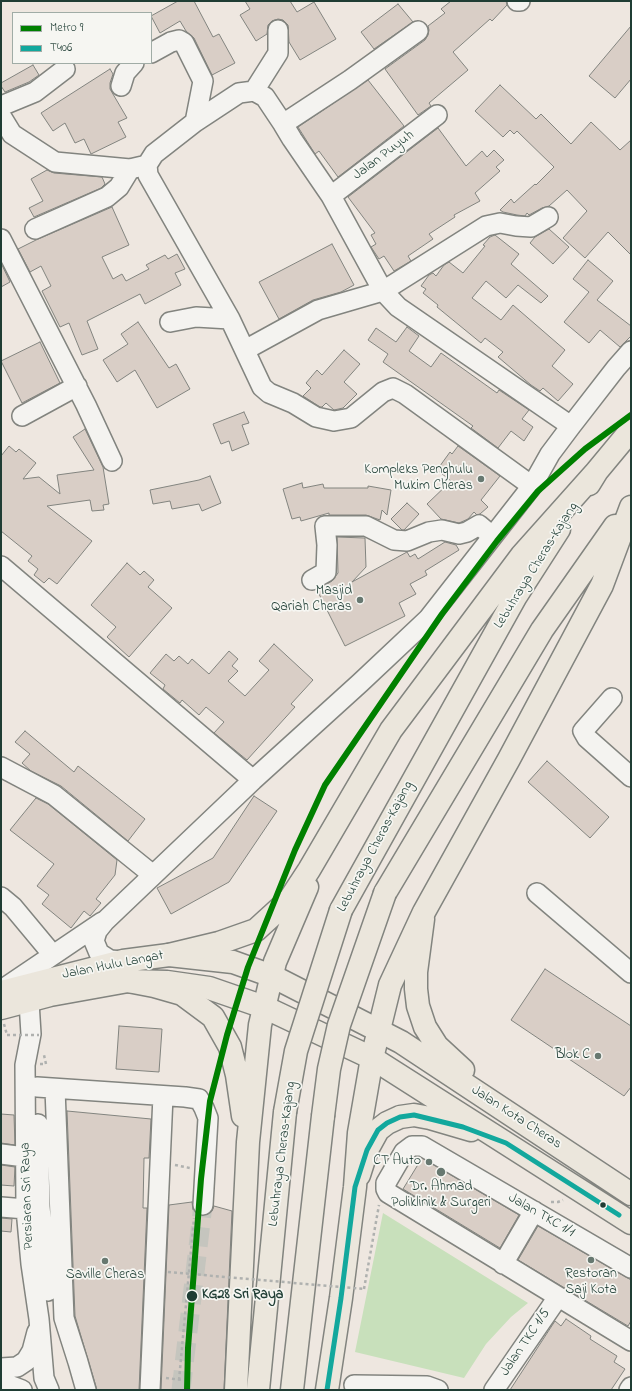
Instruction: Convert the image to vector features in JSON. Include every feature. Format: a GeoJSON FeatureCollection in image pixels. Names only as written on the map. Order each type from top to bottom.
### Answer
{"type":"FeatureCollection","features":[{"type":"Feature","properties":{"kind":"main road","name":"Lebuhraya Cheras–Kajang"},"geometry":{"type":"LineString","coordinates":[[258,1390],[285,1112],[296,1051],[341,910],[516,596],[597,471],[631,430]]}},
{"type":"Feature","properties":{"kind":"main road"},"geometry":{"type":"LineString","coordinates":[[169,955],[219,943],[256,930],[290,899],[309,870],[392,730],[522,555],[597,471]]}},
{"type":"Feature","properties":{"kind":"main road"},"geometry":{"type":"LineString","coordinates":[[292,1390],[330,1068],[339,1025],[385,893],[542,630],[631,504]]}},
{"type":"Feature","properties":{"kind":"main road"},"geometry":{"type":"LineString","coordinates":[[327,1390],[341,1298],[355,1187],[360,1133],[372,1058],[390,985],[424,912],[509,759],[602,585],[631,507]]}},
{"type":"Feature","properties":{"kind":"main road"},"geometry":{"type":"LineString","coordinates":[[236,1390],[248,1142],[260,1025],[275,962],[331,833]]}},
{"type":"Feature","properties":{"kind":"main road"},"geometry":{"type":"LineString","coordinates":[[424,912],[416,972],[416,989],[418,1006],[425,1027],[437,1046],[518,1120]]}},
{"type":"Feature","properties":{"kind":"main road","name":"Jalan Hulu Langat"},"geometry":{"type":"LineString","coordinates":[[1,1008],[29,1002],[126,971],[169,955],[233,962],[272,976],[378,1031]]}},
{"type":"Feature","properties":{"kind":"main road"},"geometry":{"type":"LineString","coordinates":[[126,971],[154,986],[182,994],[213,1017],[230,1046],[237,1075],[240,1104],[248,1142]]}},
{"type":"Feature","properties":{"kind":"main road","name":"Jalan Hulu Langat"},"geometry":{"type":"LineString","coordinates":[[1,991],[126,971],[167,982],[209,988],[264,1007],[372,1058]]}},
{"type":"Feature","properties":{"kind":"main road","name":"Jalan Kota Cheras"},"geometry":{"type":"LineString","coordinates":[[378,1031],[401,1042],[631,1194]]}},
{"type":"Feature","properties":{"kind":"main road","name":"Jalan Kota Cheras"},"geometry":{"type":"LineString","coordinates":[[372,1058],[506,1143],[573,1194],[631,1223]]}},
{"type":"Feature","properties":{"kind":"main road"},"geometry":{"type":"LineString","coordinates":[[355,1187],[367,1150],[378,1130],[387,1123],[400,1117],[414,1115],[430,1118],[463,1127],[506,1143]]}},
{"type":"Feature","properties":{"kind":"street"},"geometry":{"type":"LineString","coordinates":[[254,91],[278,54],[278,30]]}},
{"type":"Feature","properties":{"kind":"street"},"geometry":{"type":"LineString","coordinates":[[283,124],[350,80],[418,31]]}},
{"type":"Feature","properties":{"kind":"street"},"geometry":{"type":"LineString","coordinates":[[152,52],[171,42],[179,40],[184,43],[203,81],[195,122]]}},
{"type":"Feature","properties":{"kind":"street"},"geometry":{"type":"LineString","coordinates":[[121,86],[125,73],[133,64]]}},
{"type":"Feature","properties":{"kind":"street"},"geometry":{"type":"LineString","coordinates":[[1,106],[35,92],[65,69]]}},
{"type":"Feature","properties":{"kind":"street"},"geometry":{"type":"LineString","coordinates":[[35,229],[107,197],[154,154],[195,122],[239,93],[254,91],[266,97],[292,139],[331,196],[383,291],[398,307],[571,426]]}},
{"type":"Feature","properties":{"kind":"street","name":"Jalan Puyuh"},"geometry":{"type":"LineString","coordinates":[[331,196],[437,115]]}},
{"type":"Feature","properties":{"kind":"street"},"geometry":{"type":"LineString","coordinates":[[1,116],[6,141],[55,162],[139,167],[148,175],[230,319],[262,387],[269,394],[293,403],[316,417],[334,421],[351,418],[383,392],[393,388],[405,394],[532,486]]}},
{"type":"Feature","properties":{"kind":"street"},"geometry":{"type":"LineString","coordinates":[[245,350],[318,310],[383,291],[486,226],[500,222],[516,226],[531,227],[548,217]]}},
{"type":"Feature","properties":{"kind":"street"},"geometry":{"type":"LineString","coordinates":[[1,239],[77,386],[112,461]]}},
{"type":"Feature","properties":{"kind":"street"},"geometry":{"type":"LineString","coordinates":[[170,322],[196,317],[230,319]]}},
{"type":"Feature","properties":{"kind":"street"},"geometry":{"type":"LineString","coordinates":[[1,991],[105,920],[253,780],[428,619],[532,486],[550,454],[616,368],[631,351]]}},
{"type":"Feature","properties":{"kind":"street"},"geometry":{"type":"LineString","coordinates":[[22,416],[77,386]]}},
{"type":"Feature","properties":{"kind":"street"},"geometry":{"type":"LineString","coordinates":[[312,580],[326,572],[327,545],[325,526],[366,526],[394,540],[407,541],[429,532],[442,530],[459,534],[467,532],[479,525],[492,536]]}},
{"type":"Feature","properties":{"kind":"street"},"geometry":{"type":"LineString","coordinates":[[1,566],[253,780]]}},
{"type":"Feature","properties":{"kind":"street"},"geometry":{"type":"LineString","coordinates":[[612,698],[583,731],[587,738],[631,776]]}},
{"type":"Feature","properties":{"kind":"street"},"geometry":{"type":"LineString","coordinates":[[1,767],[54,795],[153,874]]}},
{"type":"Feature","properties":{"kind":"street"},"geometry":{"type":"LineString","coordinates":[[537,892],[631,973]]}},
{"type":"Feature","properties":{"kind":"street"},"geometry":{"type":"LineString","coordinates":[[1,897],[13,907],[53,955]]}},
{"type":"Feature","properties":{"kind":"street"},"geometry":{"type":"LineString","coordinates":[[105,920],[97,931],[94,941],[99,953],[126,971]]}},
{"type":"Feature","properties":{"kind":"street","name":"Persiaran Sri Raya"},"geometry":{"type":"LineString","coordinates":[[29,1002],[35,1034],[25,1065],[26,1209],[31,1264],[39,1319],[44,1378],[49,1390]]}},
{"type":"Feature","properties":{"kind":"street"},"geometry":{"type":"LineString","coordinates":[[35,1034],[36,1064],[46,1088],[64,1318],[86,1390]]}},
{"type":"Feature","properties":{"kind":"street"},"geometry":{"type":"LineString","coordinates":[[46,1088],[199,1099],[208,1118],[199,1211]]}},
{"type":"Feature","properties":{"kind":"street","name":"Persiaran Sri Raya"},"geometry":{"type":"LineString","coordinates":[[46,1088],[40,1207],[44,1263],[57,1377],[56,1390]]}},
{"type":"Feature","properties":{"kind":"street"},"geometry":{"type":"LineString","coordinates":[[150,1390],[163,1096]]}},
{"type":"Feature","properties":{"kind":"street","name":"Jalan TKC 1/1"},"geometry":{"type":"LineString","coordinates":[[503,1264],[388,1194],[386,1183],[404,1152],[412,1146],[422,1146],[631,1268]]}},
{"type":"Feature","properties":{"kind":"street"},"geometry":{"type":"LineString","coordinates":[[1,1154],[25,1157]]}},
{"type":"Feature","properties":{"kind":"street"},"geometry":{"type":"LineString","coordinates":[[1,1207],[26,1209]]}},
{"type":"Feature","properties":{"kind":"street"},"geometry":{"type":"LineString","coordinates":[[534,1211],[503,1264],[631,1341]]}},
{"type":"Feature","properties":{"kind":"street","name":"Jalan TKC 1/5"},"geometry":{"type":"LineString","coordinates":[[494,1390],[558,1297]]}},
{"type":"Feature","properties":{"kind":"street"},"geometry":{"type":"LineString","coordinates":[[1,1368],[17,1367],[26,1361],[32,1351],[39,1319]]}},
{"type":"Feature","properties":{"kind":"street"},"geometry":{"type":"LineString","coordinates":[[1,1382],[22,1390]]}},
{"type":"Feature","properties":{"kind":"street"},"geometry":{"type":"LineString","coordinates":[[354,1385],[427,1386],[438,1390]]}},
{"type":"Feature","properties":{"kind":"path"},"geometry":{"type":"LineString","coordinates":[[7,1035],[35,1034]]}},
{"type":"Feature","properties":{"kind":"path"},"geometry":{"type":"LineString","coordinates":[[161,1164],[192,1169]]}},
{"type":"Feature","properties":{"kind":"path"},"geometry":{"type":"LineString","coordinates":[[179,1380],[199,1211]]}},
{"type":"Feature","properties":{"kind":"path"},"geometry":{"type":"LineString","coordinates":[[168,1272],[364,1289],[377,1212]]}},
{"type":"Feature","properties":{"kind":"green space"},"geometry":{"type":"Polygon","coordinates":[[[383,1213],[528,1303],[511,1317],[486,1344],[464,1378],[355,1352],[383,1213]]]}},
{"type":"Feature","properties":{"kind":"building"},"geometry":{"type":"Polygon","coordinates":[[[178,1],[194,1],[213,37],[219,34],[235,63],[212,75],[194,38],[186,31],[180,21],[160,33],[152,15],[178,1]]]}},
{"type":"Feature","properties":{"kind":"building"},"geometry":{"type":"Polygon","coordinates":[[[245,1],[290,1],[297,12],[314,2],[336,39],[300,60],[289,42],[288,25],[283,20],[278,19],[272,21],[268,25],[267,34],[256,41],[240,15],[250,9],[245,1]]]}},
{"type":"Feature","properties":{"kind":"building"},"geometry":{"type":"Polygon","coordinates":[[[451,1],[506,1],[507,5],[492,21],[490,19],[453,52],[468,70],[429,103],[431,106],[418,115],[385,69],[425,40],[428,35],[428,26],[445,13],[441,9],[451,1]]]}},
{"type":"Feature","properties":{"kind":"building"},"geometry":{"type":"Polygon","coordinates":[[[398,4],[413,22],[374,49],[361,32],[398,4]]]}},
{"type":"Feature","properties":{"kind":"building"},"geometry":{"type":"Polygon","coordinates":[[[631,26],[631,79],[615,98],[589,76],[631,26]]]}},
{"type":"Feature","properties":{"kind":"building"},"geometry":{"type":"Polygon","coordinates":[[[33,65],[39,75],[29,82],[5,92],[1,86],[1,83],[33,65]]]}},
{"type":"Feature","properties":{"kind":"building"},"geometry":{"type":"Polygon","coordinates":[[[110,69],[113,74],[110,89],[127,118],[118,122],[126,137],[91,154],[84,139],[75,143],[65,123],[53,131],[41,113],[110,69]]]}},
{"type":"Feature","properties":{"kind":"building"},"geometry":{"type":"Polygon","coordinates":[[[368,80],[404,126],[338,177],[319,151],[315,154],[298,127],[368,80]]]}},
{"type":"Feature","properties":{"kind":"building"},"geometry":{"type":"Polygon","coordinates":[[[500,85],[536,119],[541,114],[571,144],[591,122],[620,150],[631,140],[631,255],[608,232],[585,258],[563,238],[587,211],[567,190],[549,206],[529,215],[527,213],[525,216],[517,215],[500,210],[511,199],[514,203],[535,184],[536,185],[554,167],[517,131],[514,134],[510,130],[503,137],[475,111],[500,85]]]}},
{"type":"Feature","properties":{"kind":"building"},"geometry":{"type":"Polygon","coordinates":[[[438,128],[466,166],[482,151],[487,157],[494,150],[504,160],[496,167],[500,171],[475,193],[480,201],[454,215],[455,217],[429,234],[433,239],[408,256],[411,261],[394,271],[384,256],[379,259],[371,247],[376,244],[371,235],[375,233],[348,197],[438,128]]]}},
{"type":"Feature","properties":{"kind":"building"},"geometry":{"type":"Polygon","coordinates":[[[47,170],[54,173],[102,177],[105,184],[101,188],[34,217],[29,208],[43,201],[31,179],[47,170]]]}},
{"type":"Feature","properties":{"kind":"building"},"geometry":{"type":"Polygon","coordinates":[[[112,207],[129,245],[102,257],[113,279],[122,274],[126,281],[149,269],[146,265],[165,255],[168,259],[177,254],[185,269],[175,273],[181,285],[145,304],[140,294],[87,321],[98,349],[82,355],[69,323],[60,327],[42,291],[51,286],[41,266],[30,272],[18,249],[112,207]]]}},
{"type":"Feature","properties":{"kind":"building"},"geometry":{"type":"Polygon","coordinates":[[[549,229],[569,247],[553,264],[530,243],[535,237],[549,229]]]}},
{"type":"Feature","properties":{"kind":"building"},"geometry":{"type":"Polygon","coordinates":[[[495,235],[519,254],[511,264],[548,296],[541,303],[518,285],[506,298],[486,281],[472,298],[501,320],[513,305],[565,350],[552,366],[573,384],[558,401],[543,388],[540,391],[531,385],[498,357],[503,352],[485,338],[481,343],[437,307],[438,305],[423,293],[426,289],[421,286],[429,275],[433,273],[436,276],[444,265],[449,262],[463,273],[485,246],[483,245],[490,237],[495,235]]]}},
{"type":"Feature","properties":{"kind":"building"},"geometry":{"type":"Polygon","coordinates":[[[332,244],[354,285],[341,292],[313,300],[279,319],[259,282],[332,244]]]}},
{"type":"Feature","properties":{"kind":"building"},"geometry":{"type":"Polygon","coordinates":[[[588,260],[613,281],[597,300],[631,326],[631,336],[620,347],[600,330],[589,343],[564,322],[589,292],[573,279],[588,260]]]}},
{"type":"Feature","properties":{"kind":"building"},"geometry":{"type":"Polygon","coordinates":[[[1,263],[10,282],[1,287],[1,263]]]}},
{"type":"Feature","properties":{"kind":"building"},"geometry":{"type":"Polygon","coordinates":[[[138,322],[169,368],[176,364],[190,389],[157,408],[135,370],[117,382],[103,360],[128,344],[121,334],[138,322]]]}},
{"type":"Feature","properties":{"kind":"building"},"geometry":{"type":"Polygon","coordinates":[[[407,327],[419,336],[409,351],[431,367],[441,353],[497,393],[499,390],[529,410],[522,419],[533,427],[524,441],[511,431],[498,448],[471,428],[473,426],[383,362],[388,354],[368,340],[376,328],[396,342],[407,327]]]}},
{"type":"Feature","properties":{"kind":"building"},"geometry":{"type":"Polygon","coordinates":[[[40,342],[60,383],[22,403],[1,361],[40,342]]]}},
{"type":"Feature","properties":{"kind":"building"},"geometry":{"type":"Polygon","coordinates":[[[344,350],[360,364],[344,382],[357,394],[343,408],[334,410],[326,403],[320,407],[303,396],[311,388],[306,383],[317,370],[322,375],[344,350]]]}},
{"type":"Feature","properties":{"kind":"building"},"geometry":{"type":"Polygon","coordinates":[[[244,412],[249,423],[242,425],[249,444],[232,451],[229,441],[221,444],[213,424],[244,412]]]}},
{"type":"Feature","properties":{"kind":"building"},"geometry":{"type":"Polygon","coordinates":[[[85,429],[103,467],[109,504],[103,505],[104,510],[92,511],[90,500],[47,506],[92,541],[57,584],[49,578],[44,583],[34,575],[38,569],[28,561],[32,556],[1,531],[1,456],[9,446],[16,452],[19,449],[36,463],[23,479],[39,477],[60,494],[57,475],[94,470],[73,437],[85,429]]]}},
{"type":"Feature","properties":{"kind":"building"},"geometry":{"type":"Polygon","coordinates":[[[458,446],[500,476],[481,500],[488,507],[480,514],[477,515],[474,512],[468,519],[459,523],[441,519],[427,504],[451,481],[437,470],[450,452],[452,454],[458,446]]]}},
{"type":"Feature","properties":{"kind":"building"},"geometry":{"type":"Polygon","coordinates":[[[210,476],[221,503],[202,511],[199,504],[172,509],[170,501],[153,504],[150,490],[199,480],[210,476]]]}},
{"type":"Feature","properties":{"kind":"building"},"geometry":{"type":"Polygon","coordinates":[[[302,483],[303,488],[323,484],[324,488],[368,488],[368,486],[391,490],[387,515],[382,510],[380,520],[366,515],[329,515],[329,513],[301,521],[300,517],[292,519],[283,489],[302,483]]]}},
{"type":"Feature","properties":{"kind":"building"},"geometry":{"type":"Polygon","coordinates":[[[407,503],[419,514],[404,530],[402,530],[391,519],[407,503]]]}},
{"type":"Feature","properties":{"kind":"building","name":"Masjid Qariah Cheras"},"geometry":{"type":"Polygon","coordinates":[[[337,537],[365,538],[366,567],[352,582],[407,552],[410,557],[415,554],[418,559],[445,542],[456,545],[459,550],[425,571],[427,575],[410,584],[416,594],[399,603],[405,616],[345,646],[317,590],[332,581],[338,573],[337,537]]]}},
{"type":"Feature","properties":{"kind":"building"},"geometry":{"type":"Polygon","coordinates":[[[127,563],[140,575],[144,571],[154,580],[148,587],[172,608],[129,657],[107,637],[116,627],[91,605],[127,563]]]}},
{"type":"Feature","properties":{"kind":"building"},"geometry":{"type":"Polygon","coordinates":[[[274,644],[313,680],[291,704],[295,707],[247,760],[214,733],[224,722],[206,707],[199,715],[182,700],[180,703],[163,689],[165,685],[150,673],[166,654],[174,661],[179,656],[188,664],[192,659],[209,674],[229,651],[238,659],[232,666],[238,671],[228,681],[245,696],[269,670],[259,661],[274,644]]]}},
{"type":"Feature","properties":{"kind":"building"},"geometry":{"type":"Polygon","coordinates":[[[25,731],[74,772],[78,766],[145,819],[128,841],[61,786],[31,771],[22,763],[30,754],[15,742],[25,731]]]}},
{"type":"Feature","properties":{"kind":"building"},"geometry":{"type":"Polygon","coordinates":[[[547,761],[609,817],[590,838],[528,782],[547,761]]]}},
{"type":"Feature","properties":{"kind":"building"},"geometry":{"type":"Polygon","coordinates":[[[254,796],[277,811],[229,882],[171,914],[157,888],[213,858],[254,796]]]}},
{"type":"Feature","properties":{"kind":"building"},"geometry":{"type":"Polygon","coordinates":[[[36,798],[48,804],[117,860],[115,875],[96,899],[101,903],[90,916],[84,911],[71,928],[42,904],[49,895],[37,886],[54,864],[10,830],[36,798]]]}},
{"type":"Feature","properties":{"kind":"building","name":"Blok C"},"geometry":{"type":"Polygon","coordinates":[[[545,969],[631,1026],[631,1087],[624,1096],[511,1020],[545,969]]]}},
{"type":"Feature","properties":{"kind":"building"},"geometry":{"type":"Polygon","coordinates":[[[119,1026],[162,1029],[159,1072],[116,1069],[119,1026]]]}},
{"type":"Feature","properties":{"kind":"building","name":"Saville Cheras"},"geometry":{"type":"Polygon","coordinates":[[[67,1111],[151,1119],[149,1158],[144,1158],[143,1208],[147,1208],[139,1390],[97,1390],[75,1316],[67,1111]]]}},
{"type":"Feature","properties":{"kind":"building"},"geometry":{"type":"Polygon","coordinates":[[[1,1114],[14,1115],[15,1145],[1,1143],[1,1114]]]}},
{"type":"Feature","properties":{"kind":"building"},"geometry":{"type":"Polygon","coordinates":[[[422,1158],[519,1215],[500,1248],[403,1189],[422,1158]]]}},
{"type":"Feature","properties":{"kind":"building"},"geometry":{"type":"Polygon","coordinates":[[[1,1165],[15,1167],[14,1186],[1,1185],[1,1165]]]}},
{"type":"Feature","properties":{"kind":"building","name":"KG28 Sri Raya"},"geometry":{"type":"Polygon","coordinates":[[[192,1202],[193,1210],[202,1216],[208,1215],[214,1206],[232,1211],[224,1390],[161,1390],[169,1205],[192,1202]]]}},
{"type":"Feature","properties":{"kind":"building"},"geometry":{"type":"Polygon","coordinates":[[[1,1218],[12,1219],[11,1232],[1,1231],[1,1218]]]}},
{"type":"Feature","properties":{"kind":"building"},"geometry":{"type":"Polygon","coordinates":[[[538,1226],[631,1280],[631,1321],[628,1326],[518,1260],[538,1226]]]}},
{"type":"Feature","properties":{"kind":"building"},"geometry":{"type":"Polygon","coordinates":[[[566,1319],[591,1336],[590,1339],[617,1356],[614,1362],[625,1369],[611,1390],[510,1390],[555,1321],[561,1326],[566,1319]]]}},
{"type":"Feature","properties":{"kind":"tunnel"},"geometry":{"type":"LineString","coordinates":[[181,1390],[203,1205]]}},
{"type":"Feature","properties":{"kind":"metro line","name":"9"},"geometry":{"type":"LineString","coordinates":[[187,1390],[188,1348],[201,1179],[210,1101],[227,1035],[248,967],[295,850],[325,785],[442,614],[497,541],[538,491],[585,449],[631,415]]}},
{"type":"Feature","properties":{"kind":"transit line","name":"T406"},"geometry":{"type":"LineString","coordinates":[[327,1390],[341,1298],[355,1187],[367,1150],[378,1130],[387,1123],[400,1117],[414,1115],[463,1127],[506,1143],[619,1215]]}},
{"type":"Feature","properties":{"kind":"place","name":"Kompleks Penghulu Mukim Cheras"},"geometry":{"type":"Point","coordinates":[481,479]}},
{"type":"Feature","properties":{"kind":"place","name":"Masjid Qariah Cheras"},"geometry":{"type":"Point","coordinates":[360,600]}},
{"type":"Feature","properties":{"kind":"place","name":"Blok C"},"geometry":{"type":"Point","coordinates":[598,1056]}},
{"type":"Feature","properties":{"kind":"place","name":"CT Auto"},"geometry":{"type":"Point","coordinates":[429,1162]}},
{"type":"Feature","properties":{"kind":"place","name":"Dr. Ahmad Poliklinik & Surgeri"},"geometry":{"type":"Point","coordinates":[441,1172]}},
{"type":"Feature","properties":{"kind":"place","name":"Restoran Saji Kota"},"geometry":{"type":"Point","coordinates":[591,1260]}},
{"type":"Feature","properties":{"kind":"place","name":"Saville Cheras"},"geometry":{"type":"Point","coordinates":[105,1261]}},
{"type":"Feature","properties":{"kind":"place","name":"KG28 Sri Raya"},"geometry":{"type":"Point","coordinates":[192,1296]}}]}
